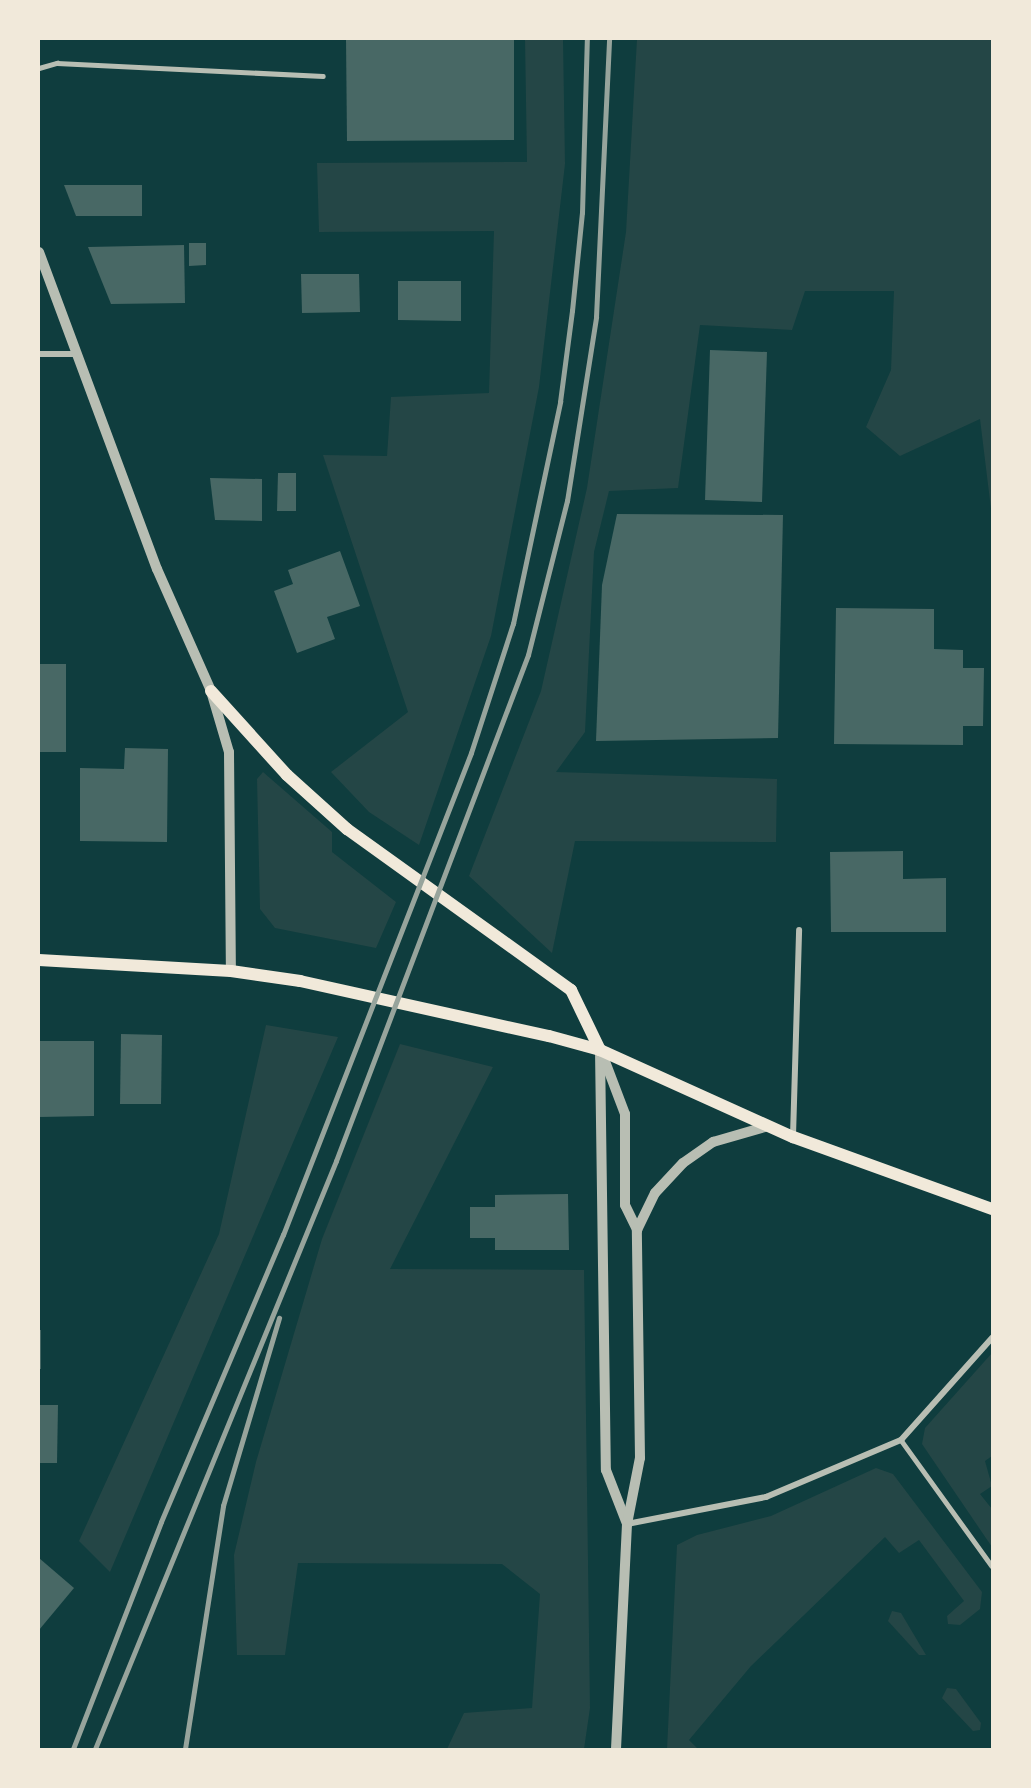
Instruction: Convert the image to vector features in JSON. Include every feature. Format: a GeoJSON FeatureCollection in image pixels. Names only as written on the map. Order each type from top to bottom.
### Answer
{"type":"FeatureCollection","features":[{"type":"Feature","properties":{"kind":"main road"},"geometry":{"type":"LineString","coordinates":[[211,691],[287,775],[347,828],[571,990],[600,1050]]}},
{"type":"Feature","properties":{"kind":"main road"},"geometry":{"type":"LineString","coordinates":[[39,960],[231,971],[300,981],[475,1019],[600,1050],[793,1137],[992,1209]]}},
{"type":"Feature","properties":{"kind":"street"},"geometry":{"type":"LineString","coordinates":[[40,257],[157,569],[211,691],[229,752],[233,804],[231,971]]}},
{"type":"Feature","properties":{"kind":"street"},"geometry":{"type":"LineString","coordinates":[[39,354],[78,354]]}},
{"type":"Feature","properties":{"kind":"street"},"geometry":{"type":"LineString","coordinates":[[793,1137],[799,930]]}},
{"type":"Feature","properties":{"kind":"street"},"geometry":{"type":"LineString","coordinates":[[600,1050],[625,1114],[625,1205],[637,1230],[640,1458],[627,1524],[616,1749]]}},
{"type":"Feature","properties":{"kind":"street"},"geometry":{"type":"LineString","coordinates":[[600,1050],[606,1470],[627,1524]]}},
{"type":"Feature","properties":{"kind":"street"},"geometry":{"type":"LineString","coordinates":[[637,1230],[655,1193],[683,1163],[713,1142],[768,1126]]}},
{"type":"Feature","properties":{"kind":"street"},"geometry":{"type":"LineString","coordinates":[[627,1524],[766,1497],[901,1440],[992,1338]]}},
{"type":"Feature","properties":{"kind":"lane"},"geometry":{"type":"LineString","coordinates":[[39,68],[57,63],[323,76]]}},
{"type":"Feature","properties":{"kind":"lane"},"geometry":{"type":"LineString","coordinates":[[901,1440],[992,1566]]}},
{"type":"Feature","properties":{"kind":"shaded area"},"geometry":{"type":"Polygon","coordinates":[[[525,39],[563,39],[565,164],[539,387],[491,636],[419,845],[369,812],[331,772],[408,712],[323,455],[387,456],[391,397],[489,393],[494,231],[319,232],[317,163],[527,162],[525,39]]]}},
{"type":"Feature","properties":{"kind":"shaded area"},"geometry":{"type":"Polygon","coordinates":[[[637,39],[992,39],[992,517],[980,419],[900,456],[866,427],[891,370],[894,291],[805,291],[792,330],[700,325],[678,488],[609,491],[594,552],[585,732],[556,772],[777,779],[776,842],[575,841],[552,953],[469,876],[541,691],[587,488],[626,232],[637,39]]]}},
{"type":"Feature","properties":{"kind":"shaded area"},"geometry":{"type":"Polygon","coordinates":[[[263,772],[332,832],[332,852],[396,902],[376,948],[275,928],[260,909],[257,779],[263,772]]]}},
{"type":"Feature","properties":{"kind":"shaded area"},"geometry":{"type":"Polygon","coordinates":[[[266,1025],[338,1037],[110,1572],[79,1541],[219,1234],[266,1025]]]}},
{"type":"Feature","properties":{"kind":"shaded area"},"geometry":{"type":"Polygon","coordinates":[[[400,1044],[493,1067],[390,1269],[584,1270],[590,1708],[584,1749],[447,1749],[464,1713],[532,1708],[540,1594],[502,1564],[298,1563],[285,1655],[237,1655],[234,1555],[256,1462],[322,1239],[400,1044]]]}},
{"type":"Feature","properties":{"kind":"shaded area"},"geometry":{"type":"Polygon","coordinates":[[[992,1353],[992,1456],[985,1461],[992,1486],[980,1494],[992,1509],[992,1547],[922,1444],[925,1428],[992,1353]]]}},
{"type":"Feature","properties":{"kind":"shaded area"},"geometry":{"type":"Polygon","coordinates":[[[876,1468],[893,1474],[982,1592],[980,1609],[960,1625],[948,1624],[947,1616],[964,1601],[919,1540],[899,1553],[885,1537],[751,1666],[689,1740],[698,1749],[667,1749],[677,1545],[697,1535],[771,1516],[876,1468]]]}},
{"type":"Feature","properties":{"kind":"shaded area"},"geometry":{"type":"Polygon","coordinates":[[[892,1611],[901,1613],[926,1655],[919,1655],[888,1621],[892,1611]]]}},
{"type":"Feature","properties":{"kind":"shaded area"},"geometry":{"type":"Polygon","coordinates":[[[947,1688],[956,1689],[981,1723],[980,1730],[973,1731],[942,1698],[947,1688]]]}},
{"type":"Feature","properties":{"kind":"building"},"geometry":{"type":"Polygon","coordinates":[[[346,39],[514,39],[514,140],[347,141],[346,39]]]}},
{"type":"Feature","properties":{"kind":"building"},"geometry":{"type":"Polygon","coordinates":[[[64,185],[142,185],[142,216],[76,216],[64,185]]]}},
{"type":"Feature","properties":{"kind":"building"},"geometry":{"type":"Polygon","coordinates":[[[189,243],[206,243],[206,265],[189,266],[189,243]]]}},
{"type":"Feature","properties":{"kind":"building"},"geometry":{"type":"Polygon","coordinates":[[[184,245],[185,303],[111,304],[88,247],[184,245]]]}},
{"type":"Feature","properties":{"kind":"building"},"geometry":{"type":"Polygon","coordinates":[[[301,274],[359,274],[360,312],[302,313],[301,274]]]}},
{"type":"Feature","properties":{"kind":"building"},"geometry":{"type":"Polygon","coordinates":[[[398,281],[461,281],[461,321],[398,320],[398,281]]]}},
{"type":"Feature","properties":{"kind":"building"},"geometry":{"type":"Polygon","coordinates":[[[710,350],[767,352],[762,502],[705,500],[710,350]]]}},
{"type":"Feature","properties":{"kind":"building"},"geometry":{"type":"Polygon","coordinates":[[[278,473],[296,473],[296,511],[277,511],[278,473]]]}},
{"type":"Feature","properties":{"kind":"building"},"geometry":{"type":"Polygon","coordinates":[[[210,478],[262,479],[262,521],[215,520],[210,478]]]}},
{"type":"Feature","properties":{"kind":"building"},"geometry":{"type":"Polygon","coordinates":[[[617,514],[783,515],[778,738],[596,741],[602,585],[617,514]]]}},
{"type":"Feature","properties":{"kind":"building"},"geometry":{"type":"Polygon","coordinates":[[[340,551],[360,606],[327,617],[335,639],[297,653],[274,591],[293,584],[288,570],[340,551]]]}},
{"type":"Feature","properties":{"kind":"building"},"geometry":{"type":"Polygon","coordinates":[[[836,608],[934,609],[934,649],[963,650],[963,668],[984,668],[983,726],[963,726],[963,745],[834,744],[836,608]]]}},
{"type":"Feature","properties":{"kind":"building"},"geometry":{"type":"Polygon","coordinates":[[[39,664],[66,664],[66,752],[39,752],[39,664]]]}},
{"type":"Feature","properties":{"kind":"building"},"geometry":{"type":"Polygon","coordinates":[[[125,748],[168,749],[167,842],[80,841],[80,768],[124,769],[125,748]]]}},
{"type":"Feature","properties":{"kind":"building"},"geometry":{"type":"Polygon","coordinates":[[[903,851],[903,879],[946,878],[946,932],[831,932],[830,852],[903,851]]]}},
{"type":"Feature","properties":{"kind":"building"},"geometry":{"type":"Polygon","coordinates":[[[121,1034],[162,1035],[161,1104],[120,1104],[121,1034]]]}},
{"type":"Feature","properties":{"kind":"building"},"geometry":{"type":"Polygon","coordinates":[[[39,1041],[94,1041],[94,1116],[39,1117],[39,1041]]]}},
{"type":"Feature","properties":{"kind":"building"},"geometry":{"type":"Polygon","coordinates":[[[568,1194],[569,1250],[495,1250],[495,1238],[470,1238],[470,1207],[495,1207],[495,1195],[568,1194]]]}},
{"type":"Feature","properties":{"kind":"building"},"geometry":{"type":"Polygon","coordinates":[[[39,1330],[41,1330],[41,1369],[39,1369],[39,1330]]]}},
{"type":"Feature","properties":{"kind":"building"},"geometry":{"type":"Polygon","coordinates":[[[39,1405],[58,1405],[57,1463],[39,1463],[39,1405]]]}},
{"type":"Feature","properties":{"kind":"building"},"geometry":{"type":"Polygon","coordinates":[[[39,1558],[74,1588],[39,1630],[39,1558]]]}},
{"type":"Feature","properties":{"kind":"railway"},"geometry":{"type":"LineString","coordinates":[[73,1749],[161,1522],[283,1235],[471,753],[513,624],[560,402],[572,311],[582,213],[587,39]]}},
{"type":"Feature","properties":{"kind":"railway"},"geometry":{"type":"LineString","coordinates":[[95,1749],[336,1161],[528,655],[567,501],[596,317],[609,39]]}},
{"type":"Feature","properties":{"kind":"railway"},"geometry":{"type":"LineString","coordinates":[[185,1749],[223,1506],[279,1318]]}}]}
